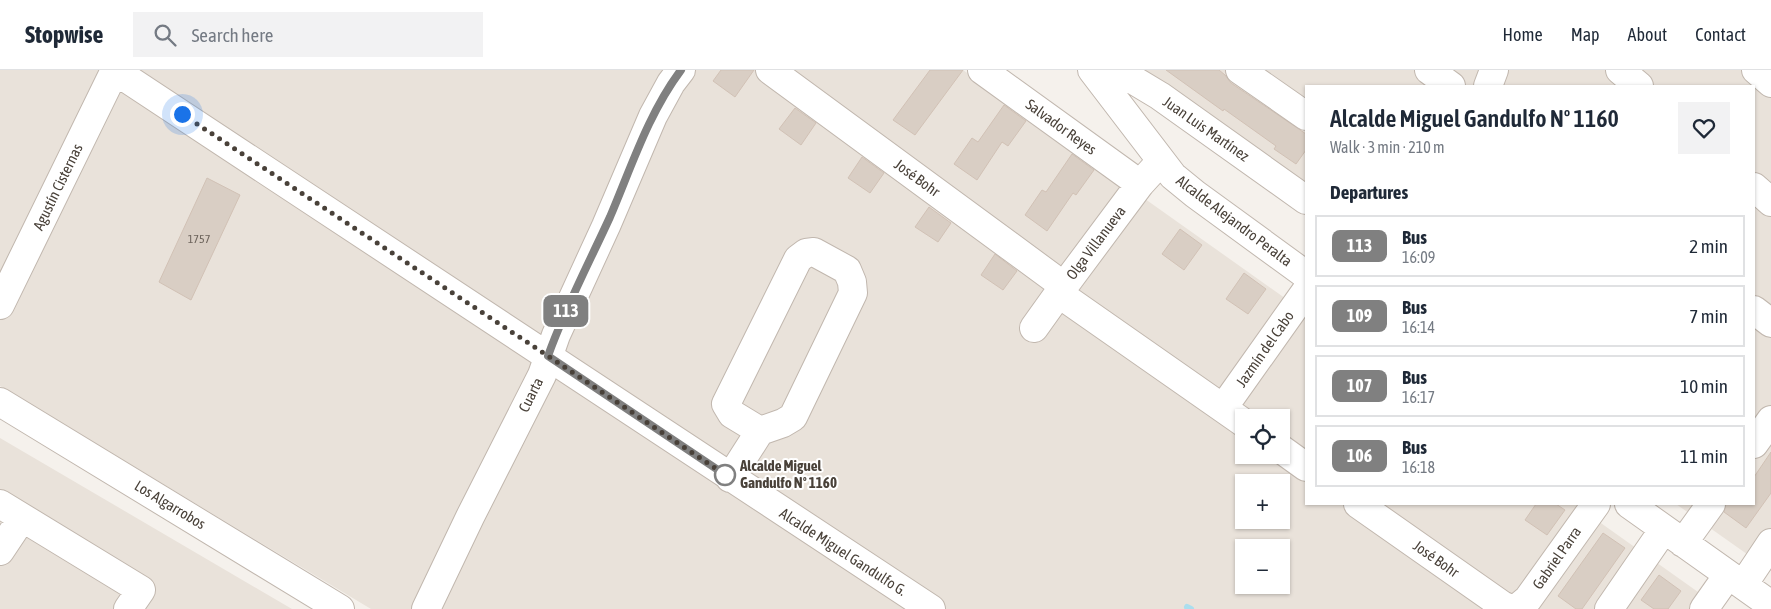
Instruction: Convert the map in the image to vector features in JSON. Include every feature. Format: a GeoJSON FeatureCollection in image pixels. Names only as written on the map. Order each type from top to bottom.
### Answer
{"type":"FeatureCollection","features":[{"type":"Feature","properties":{"kind":"street","name":"Alcalde Miguel Gandulfo G."},"geometry":{"type":"LineString","coordinates":[[115,70],[931,609]]}},
{"type":"Feature","properties":{"kind":"street","name":"Agustín Cisternas"},"geometry":{"type":"LineString","coordinates":[[0,305],[115,70]]}},
{"type":"Feature","properties":{"kind":"street","name":"Cuarta"},"geometry":{"type":"LineString","coordinates":[[426,609],[542,375],[556,335],[653,116],[671,83],[681,70]]}},
{"type":"Feature","properties":{"kind":"street","name":"José Bohr"},"geometry":{"type":"LineString","coordinates":[[770,70],[1061,290],[1233,415]]}},
{"type":"Feature","properties":{"kind":"street","name":"Salvador Reyes"},"geometry":{"type":"LineString","coordinates":[[982,70],[1140,184]]}},
{"type":"Feature","properties":{"kind":"street","name":"Alcalde Alejandro Peralta"},"geometry":{"type":"LineString","coordinates":[[1092,70],[1173,176],[1305,274]]}},
{"type":"Feature","properties":{"kind":"street","name":"Juan Luis Martínez"},"geometry":{"type":"LineString","coordinates":[[1099,70],[1130,78],[1160,96],[1305,199]]}},
{"type":"Feature","properties":{"kind":"street"},"geometry":{"type":"LineString","coordinates":[[1240,70],[1305,115]]}},
{"type":"Feature","properties":{"kind":"street"},"geometry":{"type":"LineString","coordinates":[[1429,70],[1450,85]]}},
{"type":"Feature","properties":{"kind":"street"},"geometry":{"type":"LineString","coordinates":[[1452,85],[1467,70]]}},
{"type":"Feature","properties":{"kind":"street"},"geometry":{"type":"LineString","coordinates":[[1488,85],[1494,70]]}},
{"type":"Feature","properties":{"kind":"street"},"geometry":{"type":"LineString","coordinates":[[1620,70],[1638,85]]}},
{"type":"Feature","properties":{"kind":"street"},"geometry":{"type":"LineString","coordinates":[[1756,70],[1771,83]]}},
{"type":"Feature","properties":{"kind":"street","name":"Olga Villanueva"},"geometry":{"type":"LineString","coordinates":[[1034,328],[1140,184],[1161,161]]}},
{"type":"Feature","properties":{"kind":"street"},"geometry":{"type":"LineString","coordinates":[[1755,188],[1771,202]]}},
{"type":"Feature","properties":{"kind":"street"},"geometry":{"type":"LineString","coordinates":[[730,478],[760,431],[783,423],[793,417],[853,293],[852,282],[847,270],[814,252],[806,253],[798,259],[726,404],[732,414],[760,431]]}},
{"type":"Feature","properties":{"kind":"street","name":"Jazmín del Cabo"},"geometry":{"type":"LineString","coordinates":[[1233,415],[1305,293]]}},
{"type":"Feature","properties":{"kind":"street"},"geometry":{"type":"LineString","coordinates":[[1755,311],[1771,323]]}},
{"type":"Feature","properties":{"kind":"street","name":"Los Algarrobos"},"geometry":{"type":"LineString","coordinates":[[0,402],[340,609]]}},
{"type":"Feature","properties":{"kind":"street"},"geometry":{"type":"LineString","coordinates":[[1755,443],[1771,420]]}},
{"type":"Feature","properties":{"kind":"street"},"geometry":{"type":"LineString","coordinates":[[1290,455],[1305,466]]}},
{"type":"Feature","properties":{"kind":"street","name":"José Bohr"},"geometry":{"type":"LineString","coordinates":[[1359,505],[1502,605],[1516,608]]}},
{"type":"Feature","properties":{"kind":"street","name":"Gabriel Parra"},"geometry":{"type":"LineString","coordinates":[[1516,608],[1528,599],[1595,505]]}},
{"type":"Feature","properties":{"kind":"street"},"geometry":{"type":"LineString","coordinates":[[1629,505],[1771,605]]}},
{"type":"Feature","properties":{"kind":"street"},"geometry":{"type":"LineString","coordinates":[[1609,609],[1674,536],[1710,505]]}},
{"type":"Feature","properties":{"kind":"street"},"geometry":{"type":"LineString","coordinates":[[0,551],[11,511],[142,590],[128,609]]}},
{"type":"Feature","properties":{"kind":"street"},"geometry":{"type":"LineString","coordinates":[[1704,609],[1771,543]]}},
{"type":"Feature","properties":{"kind":"shaded area"},"geometry":{"type":"Polygon","coordinates":[[[0,70],[963,70],[1305,312],[1305,505],[1575,505],[1722,609],[371,609],[0,386],[0,70]]]}},
{"type":"Feature","properties":{"kind":"shaded area"},"geometry":{"type":"Polygon","coordinates":[[[1138,70],[1771,70],[1771,571],[1677,505],[1755,505],[1755,85],[1305,85],[1305,190],[1138,70]]]}},
{"type":"Feature","properties":{"kind":"shaded area"},"geometry":{"type":"Polygon","coordinates":[[[0,438],[292,609],[0,609],[0,438]]]}},
{"type":"Feature","properties":{"kind":"building"},"geometry":{"type":"Polygon","coordinates":[[[721,70],[754,70],[735,97],[713,81],[721,70]]]}},
{"type":"Feature","properties":{"kind":"building"},"geometry":{"type":"Polygon","coordinates":[[[930,70],[963,70],[915,135],[893,120],[930,70]]]}},
{"type":"Feature","properties":{"kind":"building"},"geometry":{"type":"Polygon","coordinates":[[[1166,70],[1219,70],[1231,83],[1305,133],[1305,151],[1296,164],[1274,149],[1276,146],[1224,109],[1223,111],[1166,70]]]}},
{"type":"Feature","properties":{"kind":"building"},"geometry":{"type":"Polygon","coordinates":[[[1004,105],[1026,121],[1008,146],[1002,142],[977,180],[954,164],[972,138],[978,142],[1004,105]]]}},
{"type":"Feature","properties":{"kind":"building"},"geometry":{"type":"Polygon","coordinates":[[[795,108],[816,123],[801,145],[779,129],[795,108]]]}},
{"type":"Feature","properties":{"kind":"building"},"geometry":{"type":"Polygon","coordinates":[[[1072,154],[1094,170],[1076,195],[1073,193],[1047,231],[1025,215],[1042,190],[1046,192],[1072,154]]]}},
{"type":"Feature","properties":{"kind":"building"},"geometry":{"type":"Polygon","coordinates":[[[862,157],[884,173],[870,193],[848,178],[862,157]]]}},
{"type":"Feature","properties":{"kind":"building"},"geometry":{"type":"Polygon","coordinates":[[[207,178],[240,195],[191,300],[159,282],[207,178]]]}},
{"type":"Feature","properties":{"kind":"building"},"geometry":{"type":"Polygon","coordinates":[[[929,207],[951,223],[938,242],[915,227],[929,207]]]}},
{"type":"Feature","properties":{"kind":"building"},"geometry":{"type":"Polygon","coordinates":[[[1180,229],[1202,245],[1184,270],[1162,254],[1180,229]]]}},
{"type":"Feature","properties":{"kind":"building"},"geometry":{"type":"Polygon","coordinates":[[[995,254],[1017,271],[1003,290],[981,275],[995,254]]]}},
{"type":"Feature","properties":{"kind":"building"},"geometry":{"type":"Polygon","coordinates":[[[1244,273],[1266,289],[1248,314],[1226,299],[1244,273]]]}},
{"type":"Feature","properties":{"kind":"building"},"geometry":{"type":"Polygon","coordinates":[[[1771,452],[1771,493],[1746,528],[1724,512],[1726,505],[1755,505],[1755,476],[1771,452]]]}},
{"type":"Feature","properties":{"kind":"building"},"geometry":{"type":"Polygon","coordinates":[[[1535,505],[1558,505],[1565,510],[1547,535],[1525,520],[1535,505]]]}},
{"type":"Feature","properties":{"kind":"building"},"geometry":{"type":"Polygon","coordinates":[[[1603,533],[1625,548],[1582,609],[1576,609],[1558,596],[1603,533]]]}},
{"type":"Feature","properties":{"kind":"building"},"geometry":{"type":"Polygon","coordinates":[[[1659,575],[1681,591],[1668,609],[1654,609],[1641,600],[1659,575]]]}},
{"type":"Feature","properties":{"kind":"waterway"},"geometry":{"type":"LineString","coordinates":[[1187,607],[1191,609]]}},
{"type":"Feature","properties":{"kind":"bus line","name":"113"},"geometry":{"type":"LineString","coordinates":[[681,70],[671,83],[653,116],[548,356],[730,478]]}},
{"type":"Feature","properties":{"kind":"place","name":"Alcalde Miguel Gandulfo Nº 1160"},"geometry":{"type":"Point","coordinates":[725,475]}},
{"type":"Feature","properties":{"kind":"route"},"geometry":{"type":"LineString","coordinates":[[182,114],[730,478],[725,475]]}}]}
